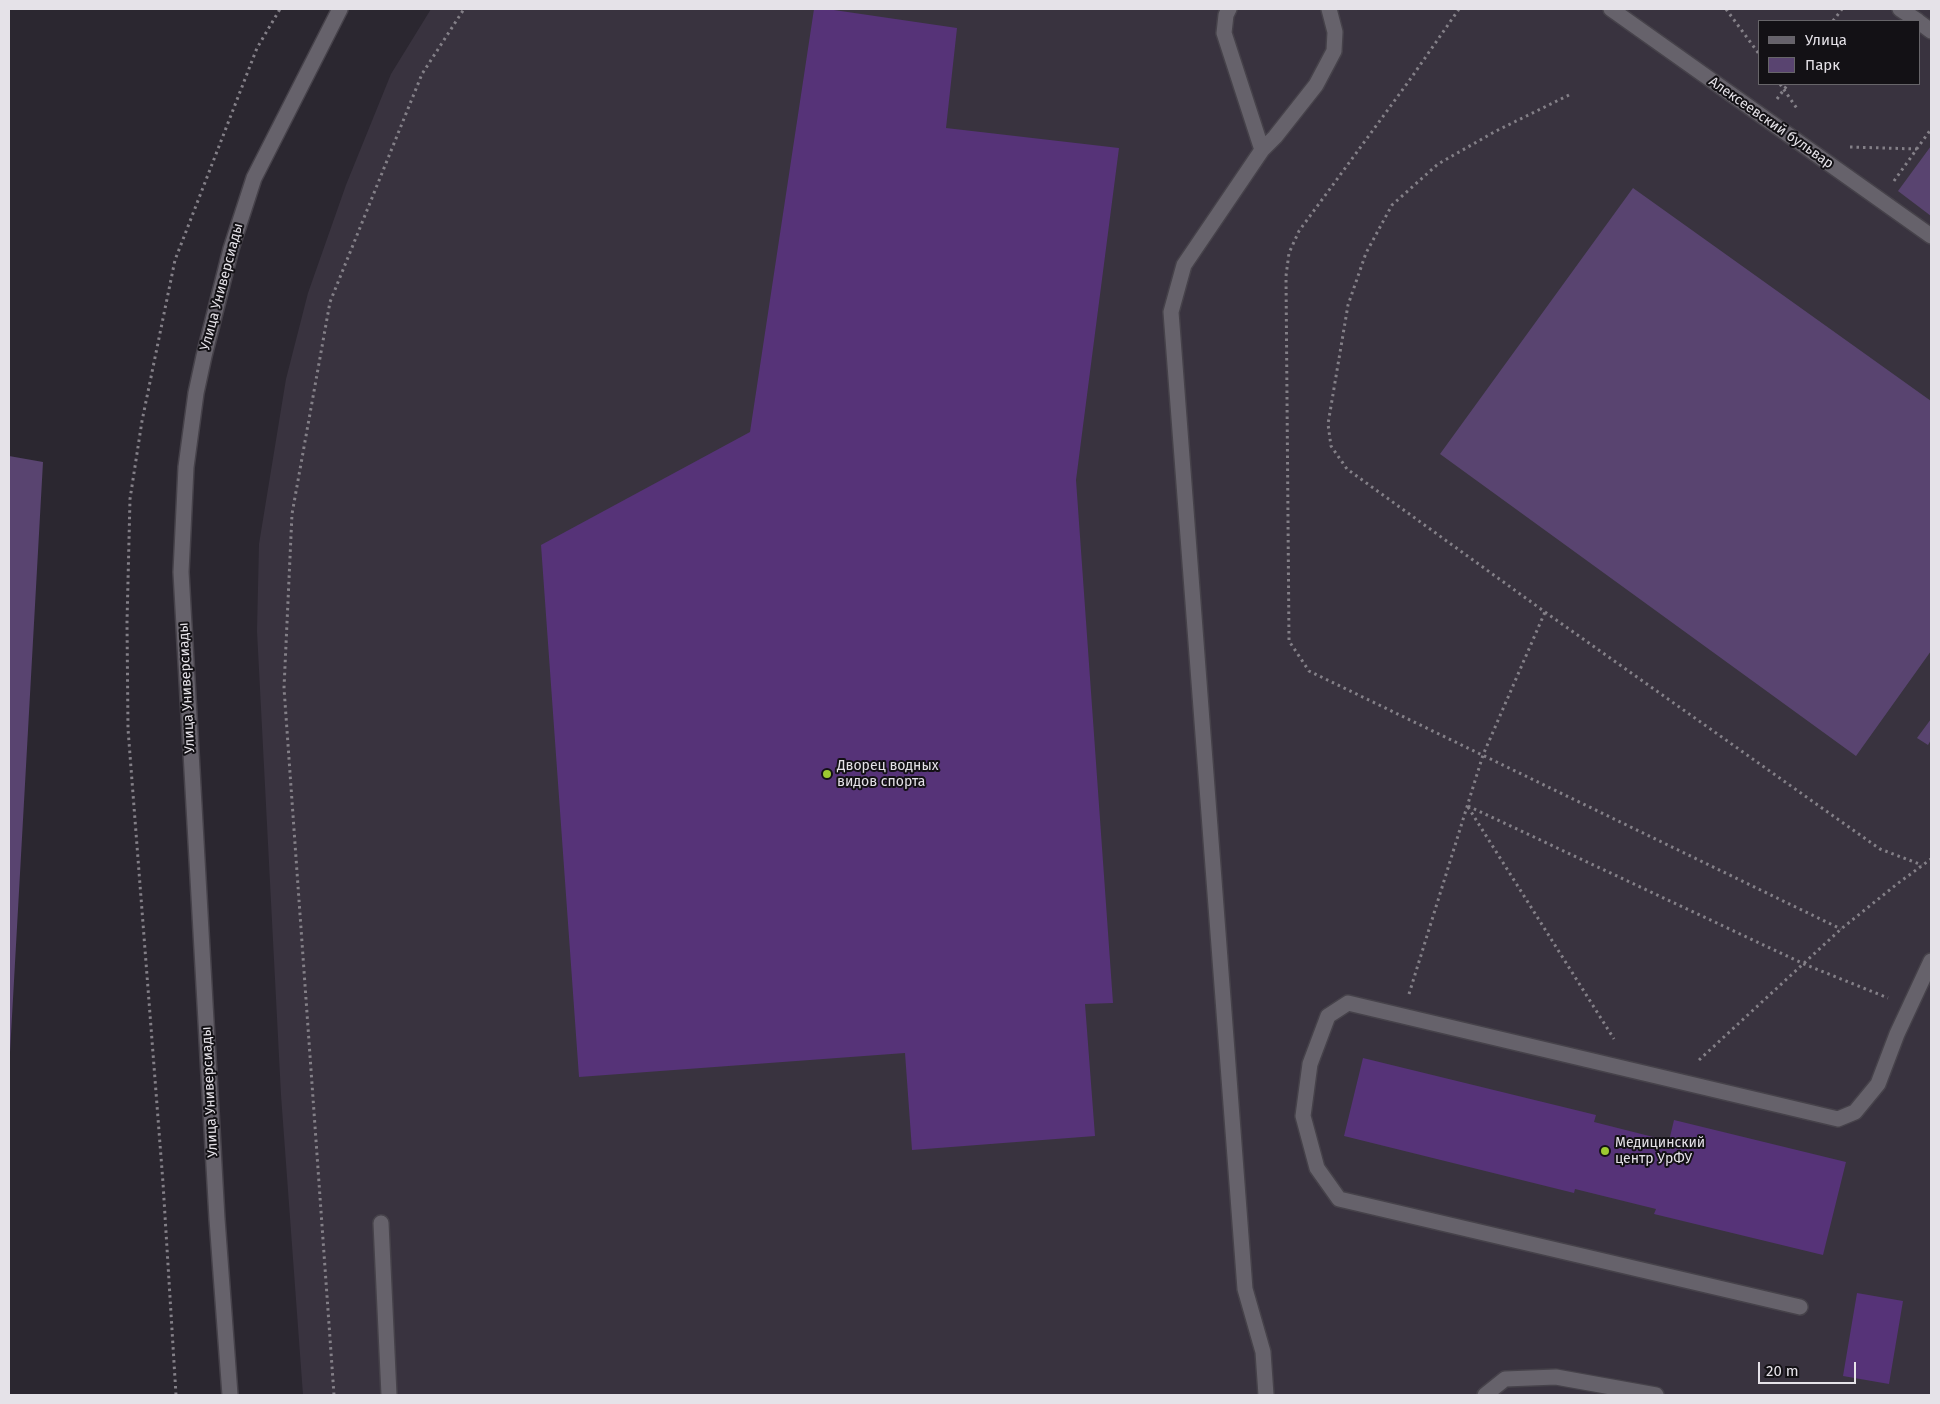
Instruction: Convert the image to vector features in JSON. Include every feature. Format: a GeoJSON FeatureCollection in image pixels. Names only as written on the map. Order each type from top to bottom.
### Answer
{"type":"FeatureCollection","features":[{"type":"Feature","properties":{"kind":"street","name":"Улица Универсиады"},"geometry":{"type":"LineString","coordinates":[[230,1395],[217,1219],[181,582],[186,467],[196,392],[204,356],[231,249],[254,178],[340,9]]}},
{"type":"Feature","properties":{"kind":"street"},"geometry":{"type":"LineString","coordinates":[[1229,9],[1226,15],[1224,33],[1262,150]]}},
{"type":"Feature","properties":{"kind":"street"},"geometry":{"type":"LineString","coordinates":[[1266,1395],[1263,1352],[1245,1289],[1171,312],[1184,265],[1262,150],[1275,138],[1316,85],[1334,52],[1335,32],[1329,9]]}},
{"type":"Feature","properties":{"kind":"street","name":"Алексеевский бульвар"},"geometry":{"type":"LineString","coordinates":[[1611,9],[1931,236]]}},
{"type":"Feature","properties":{"kind":"street"},"geometry":{"type":"LineString","coordinates":[[1900,9],[1915,20]]}},
{"type":"Feature","properties":{"kind":"street"},"geometry":{"type":"LineString","coordinates":[[1920,23],[1931,31]]}},
{"type":"Feature","properties":{"kind":"street"},"geometry":{"type":"LineString","coordinates":[[1800,1307],[1339,1199],[1317,1168],[1303,1116],[1310,1064],[1328,1016],[1348,1003],[1838,1119],[1855,1112],[1878,1084],[1931,961]]}},
{"type":"Feature","properties":{"kind":"street"},"geometry":{"type":"LineString","coordinates":[[382,1223],[389,1395]]}},
{"type":"Feature","properties":{"kind":"street"},"geometry":{"type":"LineString","coordinates":[[1485,1395],[1506,1379],[1556,1377],[1638,1394],[1656,1395]]}},
{"type":"Feature","properties":{"kind":"path"},"geometry":{"type":"LineString","coordinates":[[334,1395],[284,688],[292,514],[330,302],[422,74],[464,9]]}},
{"type":"Feature","properties":{"kind":"path"},"geometry":{"type":"LineString","coordinates":[[1459,9],[1409,81],[1299,231],[1289,253],[1286,276],[1289,641],[1309,671],[1841,929]]}},
{"type":"Feature","properties":{"kind":"path"},"geometry":{"type":"LineString","coordinates":[[1726,9],[1758,53]]}},
{"type":"Feature","properties":{"kind":"path"},"geometry":{"type":"LineString","coordinates":[[1834,20],[1842,9]]}},
{"type":"Feature","properties":{"kind":"path"},"geometry":{"type":"LineString","coordinates":[[1569,95],[1496,131],[1438,164],[1392,205],[1366,253],[1348,305],[1328,424],[1331,446],[1347,469],[1545,612],[1880,849],[1922,865]]}},
{"type":"Feature","properties":{"kind":"path"},"geometry":{"type":"LineString","coordinates":[[1880,200],[1931,129]]}},
{"type":"Feature","properties":{"kind":"path"},"geometry":{"type":"LineString","coordinates":[[1803,145],[1917,149]]}},
{"type":"Feature","properties":{"kind":"path"},"geometry":{"type":"LineString","coordinates":[[1403,1016],[1482,755],[1545,612]]}},
{"type":"Feature","properties":{"kind":"path"},"geometry":{"type":"LineString","coordinates":[[1468,806],[1804,964],[1910,1007]]}},
{"type":"Feature","properties":{"kind":"path"},"geometry":{"type":"LineString","coordinates":[[1468,806],[1614,1039]]}},
{"type":"Feature","properties":{"kind":"path"},"geometry":{"type":"LineString","coordinates":[[1699,1060],[1841,929],[1931,859]]}},
{"type":"Feature","properties":{"kind":"shaded area"},"geometry":{"type":"Polygon","coordinates":[[[431,9],[1931,9],[1931,1395],[303,1395],[281,1095],[257,631],[259,544],[286,379],[308,293],[346,185],[391,74],[431,9]]]}},
{"type":"Feature","properties":{"kind":"green space"},"geometry":{"type":"Polygon","coordinates":[[[1931,146],[1931,216],[1898,191],[1931,146]]]}},
{"type":"Feature","properties":{"kind":"green space"},"geometry":{"type":"Polygon","coordinates":[[[1633,188],[1931,401],[1931,651],[1856,756],[1440,454],[1633,188]]]}},
{"type":"Feature","properties":{"kind":"green space"},"geometry":{"type":"Polygon","coordinates":[[[9,456],[43,462],[9,1070],[9,456]]]}},
{"type":"Feature","properties":{"kind":"green space"},"geometry":{"type":"Polygon","coordinates":[[[1931,719],[1931,740],[1928,745],[1917,738],[1931,719]]]}},
{"type":"Feature","properties":{"kind":"building","name":"Дворец водных видов спорта"},"geometry":{"type":"Polygon","coordinates":[[[814,9],[827,9],[957,28],[946,128],[1119,148],[1076,480],[1113,1003],[1085,1004],[1095,1136],[912,1150],[905,1053],[579,1077],[541,545],[750,432],[814,9]]]}},
{"type":"Feature","properties":{"kind":"building","name":"Медицинский центр УрФУ"},"geometry":{"type":"Polygon","coordinates":[[[1363,1058],[1596,1115],[1594,1122],[1669,1141],[1674,1120],[1846,1162],[1823,1255],[1654,1214],[1656,1209],[1575,1189],[1574,1193],[1344,1136],[1363,1058]]]}},
{"type":"Feature","properties":{"kind":"building"},"geometry":{"type":"Polygon","coordinates":[[[1857,1293],[1903,1301],[1889,1384],[1843,1376],[1857,1293]]]}},
{"type":"Feature","properties":{"kind":"place","name":"Дворец водных видов спорта"},"geometry":{"type":"Point","coordinates":[827,774]}},
{"type":"Feature","properties":{"kind":"place","name":"Медицинский центр УрФУ"},"geometry":{"type":"Point","coordinates":[1605,1151]}}]}
